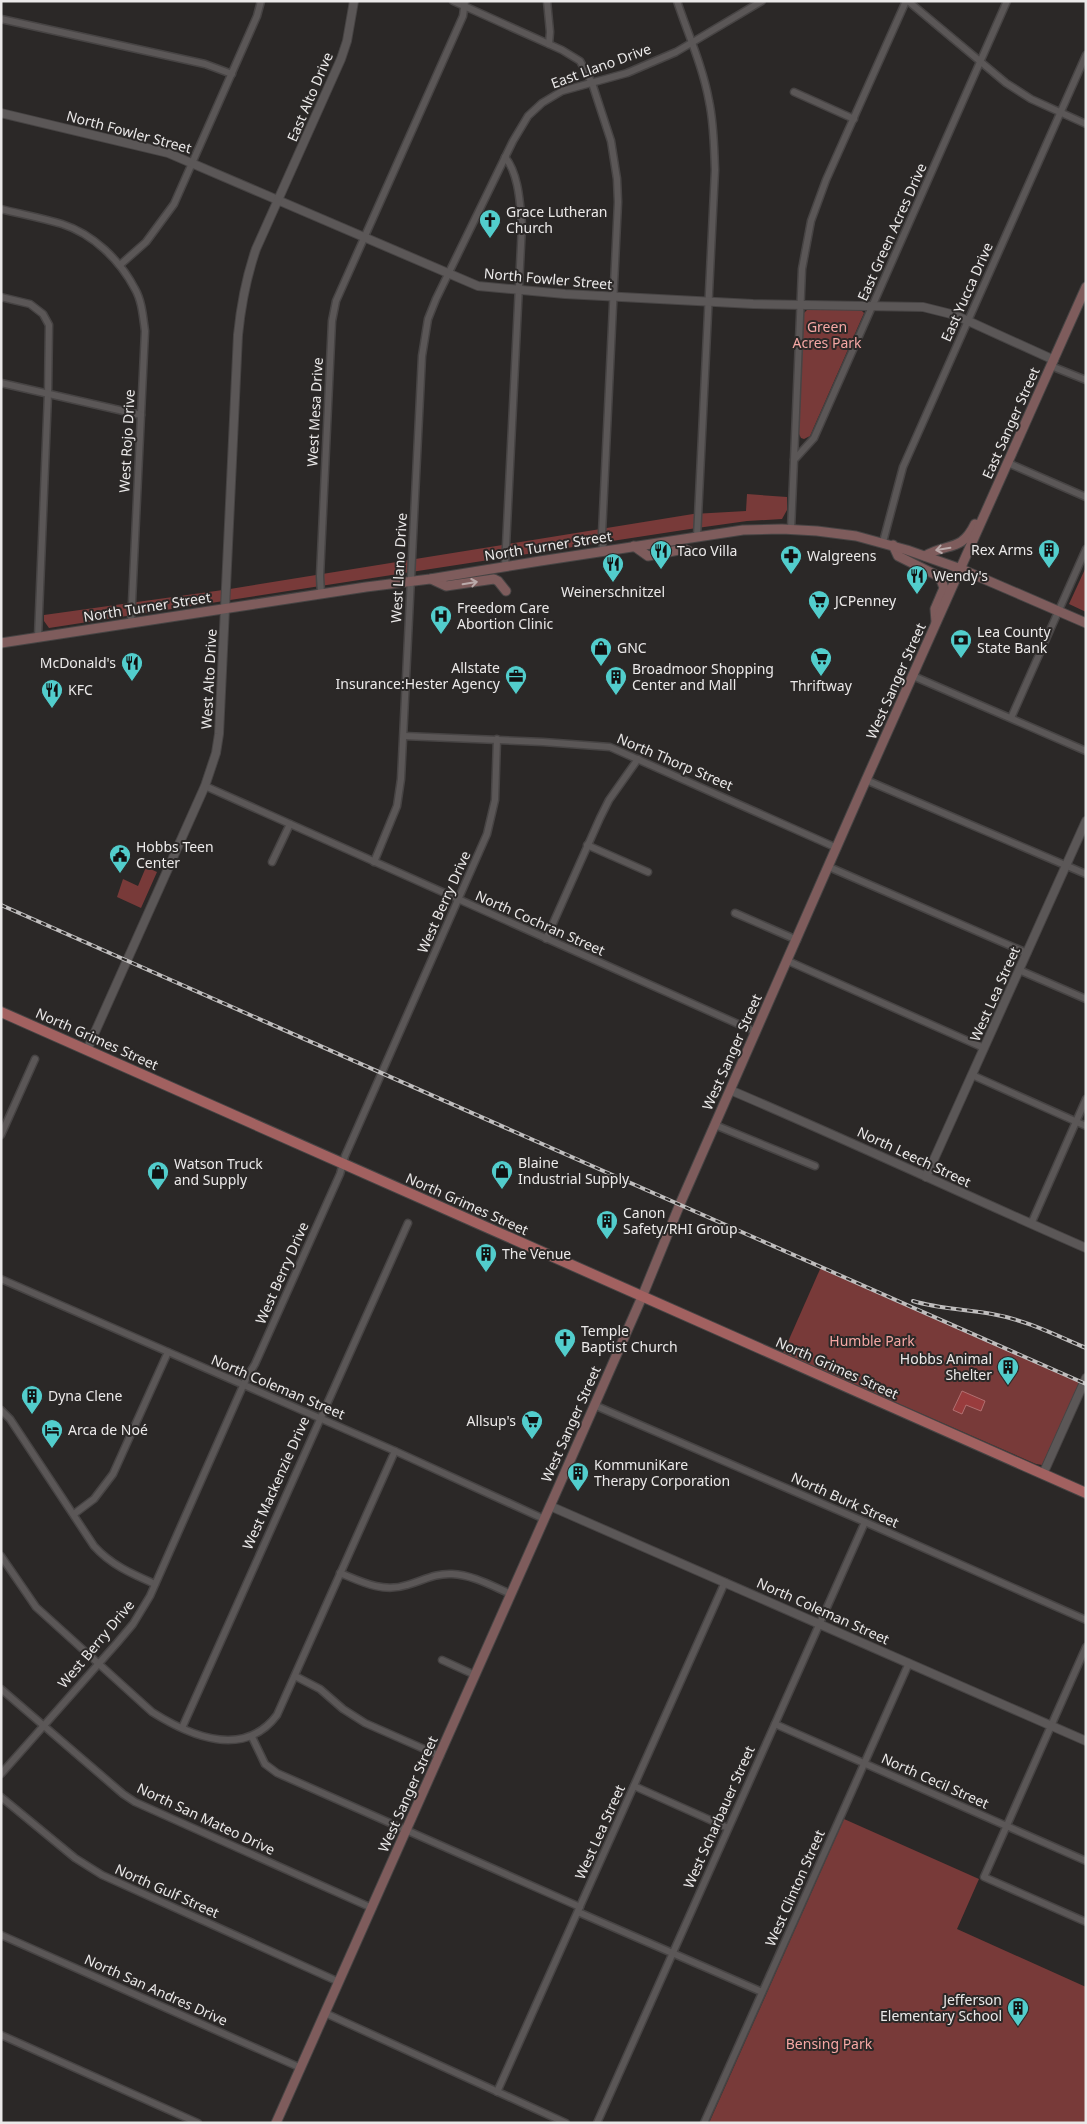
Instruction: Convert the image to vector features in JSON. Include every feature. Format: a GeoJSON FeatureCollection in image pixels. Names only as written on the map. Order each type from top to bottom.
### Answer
{"type":"FeatureCollection","features":[{"type":"Feature","properties":{"kind":"main road","name":"East Sanger Street"},"geometry":{"type":"LineString","coordinates":[[960,569],[1086,287]]}},
{"type":"Feature","properties":{"kind":"main road"},"geometry":{"type":"LineString","coordinates":[[925,556],[936,548],[949,548],[957,545],[967,537],[997,478],[1003,474]]}},
{"type":"Feature","properties":{"kind":"main road","name":"North Turner Street"},"geometry":{"type":"LineString","coordinates":[[1,643],[743,530],[791,529],[836,533],[893,545],[960,569],[1086,623]]}},
{"type":"Feature","properties":{"kind":"main road"},"geometry":{"type":"LineString","coordinates":[[893,545],[898,556],[940,577],[944,588],[935,609],[936,624]]}},
{"type":"Feature","properties":{"kind":"main road"},"geometry":{"type":"LineString","coordinates":[[634,546],[648,556],[684,549],[689,551]]}},
{"type":"Feature","properties":{"kind":"main road","name":"West Sanger Street"},"geometry":{"type":"LineString","coordinates":[[276,2123],[440,1756],[642,1296],[730,1090],[960,569]]}},
{"type":"Feature","properties":{"kind":"main road"},"geometry":{"type":"LineString","coordinates":[[430,579],[446,586],[494,579],[506,591]]}},
{"type":"Feature","properties":{"kind":"main road","name":"North Grimes Street"},"geometry":{"type":"LineString","coordinates":[[1,1012],[1086,1493]]}},
{"type":"Feature","properties":{"kind":"street"},"geometry":{"type":"LineString","coordinates":[[120,265],[146,242],[174,204],[257,16],[261,1]]}},
{"type":"Feature","properties":{"kind":"street","name":"East Alto Drive"},"geometry":{"type":"LineString","coordinates":[[278,200],[341,59],[347,40],[354,1]]}},
{"type":"Feature","properties":{"kind":"street"},"geometry":{"type":"LineString","coordinates":[[453,1],[465,4],[572,54],[580,61],[592,83],[611,141],[617,179],[618,202],[602,533],[603,551]]}},
{"type":"Feature","properties":{"kind":"street"},"geometry":{"type":"LineString","coordinates":[[547,1],[550,32],[549,44]]}},
{"type":"Feature","properties":{"kind":"street"},"geometry":{"type":"LineString","coordinates":[[677,1],[709,101],[714,138],[715,170],[696,537]]}},
{"type":"Feature","properties":{"kind":"street","name":"East Llano Drive"},"geometry":{"type":"LineString","coordinates":[[448,275],[523,124],[542,103],[562,91],[634,71],[676,52],[762,1]]}},
{"type":"Feature","properties":{"kind":"street"},"geometry":{"type":"LineString","coordinates":[[791,529],[802,269],[811,221],[826,180],[907,1],[1012,88],[1086,124]]}},
{"type":"Feature","properties":{"kind":"street","name":"East Green Acres Drive"},"geometry":{"type":"LineString","coordinates":[[794,460],[814,438],[1007,1]]}},
{"type":"Feature","properties":{"kind":"street","name":"West Mesa Drive"},"geometry":{"type":"LineString","coordinates":[[321,594],[320,576],[332,321],[342,286],[462,16],[465,4]]}},
{"type":"Feature","properties":{"kind":"street"},"geometry":{"type":"LineString","coordinates":[[1,19],[205,64],[232,74]]}},
{"type":"Feature","properties":{"kind":"street","name":"East Yucca Drive"},"geometry":{"type":"LineString","coordinates":[[883,542],[903,467],[1086,55]]}},
{"type":"Feature","properties":{"kind":"street"},"geometry":{"type":"LineString","coordinates":[[794,92],[854,119]]}},
{"type":"Feature","properties":{"kind":"street","name":"North Fowler Street"},"geometry":{"type":"LineString","coordinates":[[1,113],[133,143],[193,162],[448,275],[478,286],[613,297],[800,305],[923,307],[955,315],[1086,380]]}},
{"type":"Feature","properties":{"kind":"street"},"geometry":{"type":"LineString","coordinates":[[505,157],[509,162],[514,177],[522,225],[505,566]]}},
{"type":"Feature","properties":{"kind":"street","name":"West Alto Drive"},"geometry":{"type":"LineString","coordinates":[[87,1050],[205,786],[216,753],[219,734],[241,302],[256,249],[278,200]]}},
{"type":"Feature","properties":{"kind":"street","name":"West Rojo Drive"},"geometry":{"type":"LineString","coordinates":[[1,209],[62,224],[72,229],[102,248],[120,265],[136,290],[143,314],[145,331],[132,623]]}},
{"type":"Feature","properties":{"kind":"street","name":"West Llano Drive"},"geometry":{"type":"LineString","coordinates":[[374,862],[397,806],[401,779],[423,345],[428,318],[448,275]]}},
{"type":"Feature","properties":{"kind":"street"},"geometry":{"type":"LineString","coordinates":[[1,297],[30,304],[43,314],[49,325],[38,637]]}},
{"type":"Feature","properties":{"kind":"street"},"geometry":{"type":"LineString","coordinates":[[1,383],[141,415]]}},
{"type":"Feature","properties":{"kind":"street"},"geometry":{"type":"LineString","coordinates":[[1008,463],[1086,497]]}},
{"type":"Feature","properties":{"kind":"street"},"geometry":{"type":"LineString","coordinates":[[1010,718],[1086,549]]}},
{"type":"Feature","properties":{"kind":"street"},"geometry":{"type":"LineString","coordinates":[[913,676],[1086,751]]}},
{"type":"Feature","properties":{"kind":"street","name":"North Thorp Street"},"geometry":{"type":"LineString","coordinates":[[404,736],[497,739],[606,746],[837,848]]}},
{"type":"Feature","properties":{"kind":"street","name":"West Berry Drive"},"geometry":{"type":"LineString","coordinates":[[1,1774],[133,1624],[155,1584],[243,1386],[256,1364],[477,861],[492,818],[497,739]]}},
{"type":"Feature","properties":{"kind":"street"},"geometry":{"type":"LineString","coordinates":[[546,938],[609,800],[638,759]]}},
{"type":"Feature","properties":{"kind":"street"},"geometry":{"type":"LineString","coordinates":[[866,780],[1086,874]]}},
{"type":"Feature","properties":{"kind":"street","name":"North Cochran Street"},"geometry":{"type":"LineString","coordinates":[[205,786],[756,1032]]}},
{"type":"Feature","properties":{"kind":"street","name":"West Lea Street"},"geometry":{"type":"LineString","coordinates":[[926,1177],[1086,821]]}},
{"type":"Feature","properties":{"kind":"street"},"geometry":{"type":"LineString","coordinates":[[272,862],[290,824]]}},
{"type":"Feature","properties":{"kind":"street"},"geometry":{"type":"LineString","coordinates":[[587,845],[648,872]]}},
{"type":"Feature","properties":{"kind":"street"},"geometry":{"type":"LineString","coordinates":[[829,867],[1027,953]]}},
{"type":"Feature","properties":{"kind":"street"},"geometry":{"type":"LineString","coordinates":[[735,913],[797,940]]}},
{"type":"Feature","properties":{"kind":"street"},"geometry":{"type":"LineString","coordinates":[[788,960],[984,1048]]}},
{"type":"Feature","properties":{"kind":"street"},"geometry":{"type":"LineString","coordinates":[[1019,970],[1086,999]]}},
{"type":"Feature","properties":{"kind":"street"},"geometry":{"type":"LineString","coordinates":[[1,1135],[35,1060]]}},
{"type":"Feature","properties":{"kind":"street"},"geometry":{"type":"LineString","coordinates":[[972,1075],[1086,1126]]}},
{"type":"Feature","properties":{"kind":"street","name":"North Leech Street"},"geometry":{"type":"LineString","coordinates":[[730,1090],[843,1138],[1086,1248]]}},
{"type":"Feature","properties":{"kind":"street"},"geometry":{"type":"LineString","coordinates":[[1031,1224],[1086,1099]]}},
{"type":"Feature","properties":{"kind":"street"},"geometry":{"type":"LineString","coordinates":[[715,1125],[815,1166]]}},
{"type":"Feature","properties":{"kind":"street","name":"West Mackenzie Drive"},"geometry":{"type":"LineString","coordinates":[[182,1728],[319,1418],[329,1401],[408,1223]]}},
{"type":"Feature","properties":{"kind":"street","name":"North Coleman Street"},"geometry":{"type":"LineString","coordinates":[[1,1279],[395,1451],[544,1519]]}},
{"type":"Feature","properties":{"kind":"street"},"geometry":{"type":"LineString","coordinates":[[74,1514],[94,1499],[114,1474],[168,1352]]}},
{"type":"Feature","properties":{"kind":"street"},"geometry":{"type":"LineString","coordinates":[[1043,1474],[1086,1378]]}},
{"type":"Feature","properties":{"kind":"street","name":"North Burk Street"},"geometry":{"type":"LineString","coordinates":[[594,1405],[1086,1620]]}},
{"type":"Feature","properties":{"kind":"street"},"geometry":{"type":"LineString","coordinates":[[1,1410],[10,1420],[94,1546],[108,1560],[130,1574],[155,1584]]}},
{"type":"Feature","properties":{"kind":"street"},"geometry":{"type":"LineString","coordinates":[[1,1556],[36,1607],[152,1712],[182,1728],[219,1740],[240,1741],[252,1737],[271,1723],[277,1715],[395,1451]]}},
{"type":"Feature","properties":{"kind":"street","name":"North Coleman Street"},"geometry":{"type":"LineString","coordinates":[[550,1506],[1086,1741]]}},
{"type":"Feature","properties":{"kind":"street","name":"West Scharbauer Street"},"geometry":{"type":"LineString","coordinates":[[597,2123],[865,1522]]}},
{"type":"Feature","properties":{"kind":"street"},"geometry":{"type":"LineString","coordinates":[[340,1573],[369,1585],[387,1589],[408,1585],[437,1575],[464,1575],[510,1594]]}},
{"type":"Feature","properties":{"kind":"street","name":"West Lea Street"},"geometry":{"type":"LineString","coordinates":[[497,2092],[725,1582]]}},
{"type":"Feature","properties":{"kind":"street"},"geometry":{"type":"LineString","coordinates":[[1086,1647],[984,1877],[1086,1922]]}},
{"type":"Feature","properties":{"kind":"street"},"geometry":{"type":"LineString","coordinates":[[442,1660],[475,1675]]}},
{"type":"Feature","properties":{"kind":"street","name":"West Clinton Street"},"geometry":{"type":"LineString","coordinates":[[704,2123],[909,1663]]}},
{"type":"Feature","properties":{"kind":"street"},"geometry":{"type":"LineString","coordinates":[[295,1676],[320,1689],[343,1709],[365,1723],[440,1756]]}},
{"type":"Feature","properties":{"kind":"street","name":"North San Mateo Drive"},"geometry":{"type":"LineString","coordinates":[[1,1689],[135,1802],[372,1908]]}},
{"type":"Feature","properties":{"kind":"street","name":"North Cecil Street"},"geometry":{"type":"LineString","coordinates":[[775,1724],[1086,1861]]}},
{"type":"Feature","properties":{"kind":"street"},"geometry":{"type":"LineString","coordinates":[[252,1737],[265,1764],[277,1773],[762,1992]]}},
{"type":"Feature","properties":{"kind":"street"},"geometry":{"type":"LineString","coordinates":[[634,1786],[728,1828]]}},
{"type":"Feature","properties":{"kind":"street","name":"North Gulf Street"},"geometry":{"type":"LineString","coordinates":[[1,1797],[75,1858],[102,1875],[339,1982]]}},
{"type":"Feature","properties":{"kind":"street","name":"North San Andres Drive"},"geometry":{"type":"LineString","coordinates":[[1,1934],[301,2068]]}},
{"type":"Feature","properties":{"kind":"street"},"geometry":{"type":"LineString","coordinates":[[325,2013],[566,2123]]}},
{"type":"Feature","properties":{"kind":"street"},"geometry":{"type":"LineString","coordinates":[[1,2035],[198,2123]]}},
{"type":"Feature","properties":{"kind":"green space","name":"Green Acres Park"},"geometry":{"type":"Polygon","coordinates":[[[808,309],[861,310],[864,313],[810,436],[804,439],[801,438],[798,432],[803,314],[808,309]]]}},
{"type":"Feature","properties":{"kind":"green space"},"geometry":{"type":"Polygon","coordinates":[[[747,494],[787,497],[787,510],[782,519],[747,521],[690,529],[49,628],[44,621],[44,615],[230,589],[693,514],[746,511],[747,494]]]}},
{"type":"Feature","properties":{"kind":"green space"},"geometry":{"type":"Polygon","coordinates":[[[1086,567],[1086,612],[1069,604],[1086,567]]]}},
{"type":"Feature","properties":{"kind":"green space"},"geometry":{"type":"Polygon","coordinates":[[[146,867],[157,872],[141,908],[117,897],[123,879],[138,886],[146,867]]]}},
{"type":"Feature","properties":{"kind":"green space","name":"Humble Park"},"geometry":{"type":"Polygon","coordinates":[[[821,1267],[1081,1381],[1042,1465],[783,1353],[821,1267]]]}},
{"type":"Feature","properties":{"kind":"green space","name":"Bensing Park"},"geometry":{"type":"Polygon","coordinates":[[[844,1819],[979,1879],[957,1929],[1086,1987],[1086,2123],[709,2123],[844,1819]]]}},
{"type":"Feature","properties":{"kind":"shaded area"},"geometry":{"type":"Polygon","coordinates":[[[962,1391],[985,1401],[981,1411],[966,1405],[962,1414],[953,1410],[962,1391]]]}},
{"type":"Feature","properties":{"kind":"railway"},"geometry":{"type":"LineString","coordinates":[[1,905],[1086,1384]]}},
{"type":"Feature","properties":{"kind":"railway"},"geometry":{"type":"LineString","coordinates":[[913,1301],[933,1306],[982,1312],[1017,1320],[1086,1348]]}},
{"type":"Feature","properties":{"kind":"place","name":"Grace Lutheran Church"},"geometry":{"type":"Point","coordinates":[490,239]}},
{"type":"Feature","properties":{"kind":"place","name":"Rex Arms"},"geometry":{"type":"Point","coordinates":[1049,569]}},
{"type":"Feature","properties":{"kind":"place","name":"Taco Villa"},"geometry":{"type":"Point","coordinates":[661,570]}},
{"type":"Feature","properties":{"kind":"place","name":"Walgreens"},"geometry":{"type":"Point","coordinates":[791,575]}},
{"type":"Feature","properties":{"kind":"place","name":"Weinerschnitzel"},"geometry":{"type":"Point","coordinates":[613,583]}},
{"type":"Feature","properties":{"kind":"place","name":"Wendy's"},"geometry":{"type":"Point","coordinates":[917,595]}},
{"type":"Feature","properties":{"kind":"place","name":"JCPenney"},"geometry":{"type":"Point","coordinates":[819,620]}},
{"type":"Feature","properties":{"kind":"place","name":"Freedom Care Abortion Clinic"},"geometry":{"type":"Point","coordinates":[441,635]}},
{"type":"Feature","properties":{"kind":"place","name":"Lea County State Bank"},"geometry":{"type":"Point","coordinates":[961,659]}},
{"type":"Feature","properties":{"kind":"place","name":"GNC"},"geometry":{"type":"Point","coordinates":[601,667]}},
{"type":"Feature","properties":{"kind":"place","name":"Thriftway"},"geometry":{"type":"Point","coordinates":[821,677]}},
{"type":"Feature","properties":{"kind":"place","name":"McDonald's"},"geometry":{"type":"Point","coordinates":[132,682]}},
{"type":"Feature","properties":{"kind":"place","name":"Allstate Insurance:Hester Agency"},"geometry":{"type":"Point","coordinates":[516,695]}},
{"type":"Feature","properties":{"kind":"place","name":"Broadmoor Shopping Center and Mall"},"geometry":{"type":"Point","coordinates":[616,696]}},
{"type":"Feature","properties":{"kind":"place","name":"KFC"},"geometry":{"type":"Point","coordinates":[52,709]}},
{"type":"Feature","properties":{"kind":"place","name":"Hobbs Teen Center"},"geometry":{"type":"Point","coordinates":[120,874]}},
{"type":"Feature","properties":{"kind":"place","name":"Blaine Industrial Supply"},"geometry":{"type":"Point","coordinates":[502,1190]}},
{"type":"Feature","properties":{"kind":"place","name":"Watson Truck and Supply"},"geometry":{"type":"Point","coordinates":[158,1191]}},
{"type":"Feature","properties":{"kind":"place","name":"Canon Safety/RHI Group"},"geometry":{"type":"Point","coordinates":[607,1240]}},
{"type":"Feature","properties":{"kind":"place","name":"The Venue"},"geometry":{"type":"Point","coordinates":[486,1273]}},
{"type":"Feature","properties":{"kind":"place","name":"Temple Baptist Church"},"geometry":{"type":"Point","coordinates":[565,1358]}},
{"type":"Feature","properties":{"kind":"place","name":"Hobbs Animal Shelter"},"geometry":{"type":"Point","coordinates":[1008,1386]}},
{"type":"Feature","properties":{"kind":"place","name":"Dyna Clene"},"geometry":{"type":"Point","coordinates":[32,1415]}},
{"type":"Feature","properties":{"kind":"place","name":"Allsup's"},"geometry":{"type":"Point","coordinates":[532,1440]}},
{"type":"Feature","properties":{"kind":"place","name":"Arca de Noé"},"geometry":{"type":"Point","coordinates":[52,1449]}},
{"type":"Feature","properties":{"kind":"place","name":"KommuniKare Therapy Corporation"},"geometry":{"type":"Point","coordinates":[578,1492]}},
{"type":"Feature","properties":{"kind":"place","name":"Jefferson Elementary School"},"geometry":{"type":"Point","coordinates":[1018,2027]}}]}
